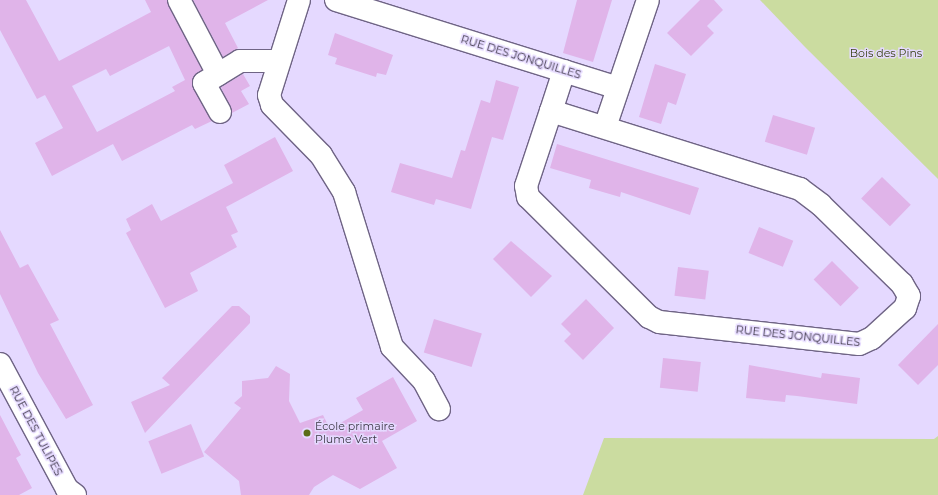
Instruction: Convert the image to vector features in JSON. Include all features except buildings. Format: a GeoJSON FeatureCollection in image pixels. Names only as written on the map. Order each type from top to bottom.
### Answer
{"type":"FeatureCollection","features":[{"type":"Feature","properties":{"kind":"street"},"geometry":{"type":"LineString","coordinates":[[179,0],[218,74]]}},
{"type":"Feature","properties":{"kind":"street"},"geometry":{"type":"LineString","coordinates":[[299,0],[269,95],[272,105],[321,155],[344,192],[392,347],[424,381],[439,409]]}},
{"type":"Feature","properties":{"kind":"street","name":"RUE DES JONQUILLES"},"geometry":{"type":"LineString","coordinates":[[336,0],[616,87]]}},
{"type":"Feature","properties":{"kind":"street"},"geometry":{"type":"LineString","coordinates":[[605,127],[616,87],[648,0]]}},
{"type":"Feature","properties":{"kind":"street"},"geometry":{"type":"LineString","coordinates":[[220,112],[204,83],[240,61],[279,61]]}},
{"type":"Feature","properties":{"kind":"street"},"geometry":{"type":"LineString","coordinates":[[551,111],[564,71]]}},
{"type":"Feature","properties":{"kind":"street","name":"RUE DES JONQUILLES"},"geometry":{"type":"LineString","coordinates":[[551,111],[605,127],[800,189],[821,204],[902,284],[909,296],[905,308],[872,338],[859,344],[660,322],[649,317],[528,197],[526,186],[551,111]]}},
{"type":"Feature","properties":{"kind":"street","name":"RUE DES TULIPES"},"geometry":{"type":"LineString","coordinates":[[0,364],[67,489],[75,495]]}},
{"type":"Feature","properties":{"kind":"green space","name":"Bois des Pins"},"geometry":{"type":"Polygon","coordinates":[[[760,0],[938,0],[938,179],[805,47],[760,0]]]}},
{"type":"Feature","properties":{"kind":"green space"},"geometry":{"type":"Polygon","coordinates":[[[938,436],[938,495],[583,495],[604,438],[934,439],[938,436]]]}},
{"type":"Feature","properties":{"kind":"place","name":"École primaire Plume Vert"},"geometry":{"type":"Point","coordinates":[307,433]}}]}
